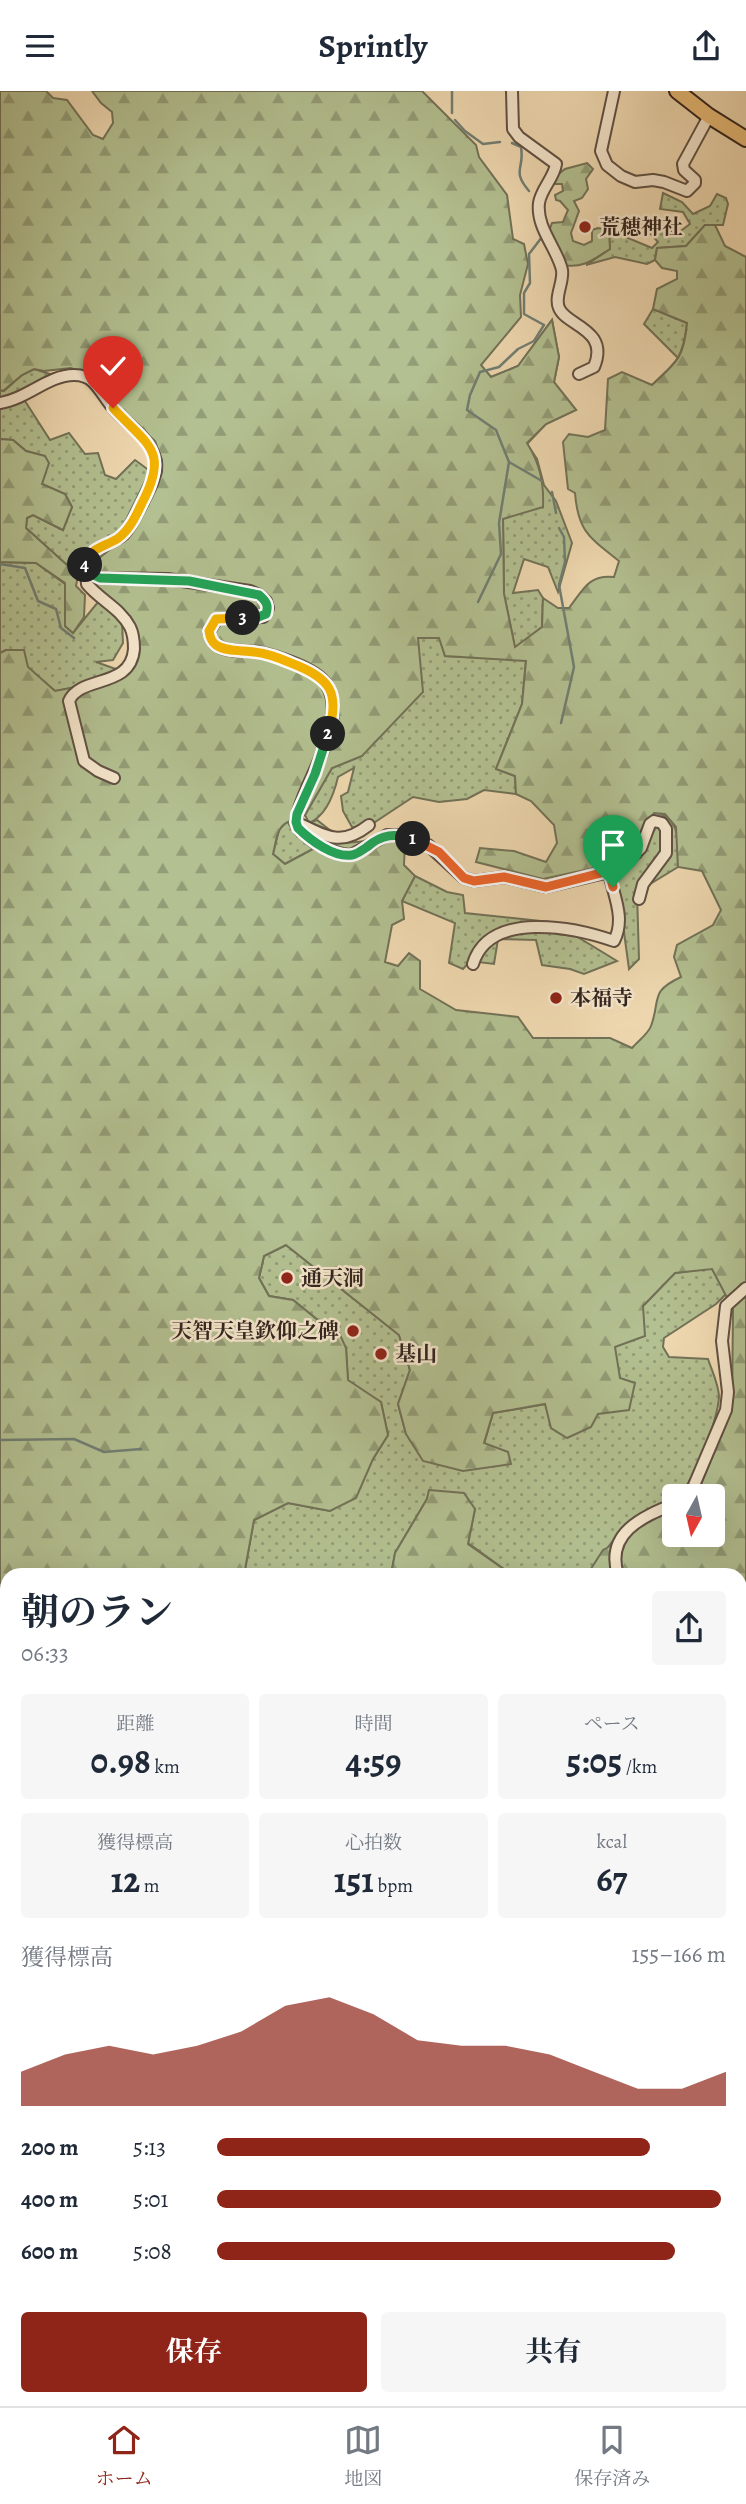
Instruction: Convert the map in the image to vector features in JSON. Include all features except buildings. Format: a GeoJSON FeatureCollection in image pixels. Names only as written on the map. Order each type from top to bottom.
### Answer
{"type":"FeatureCollection","features":[{"type":"Feature","properties":{"kind":"main road"},"geometry":{"type":"LineString","coordinates":[[677,91],[709,116],[746,139]]}},
{"type":"Feature","properties":{"kind":"street"},"geometry":{"type":"LineString","coordinates":[[512,91],[513,129],[519,138],[556,164],[541,194],[539,211],[561,268],[557,303],[559,310],[592,335],[596,349],[594,367],[579,374]]}},
{"type":"Feature","properties":{"kind":"street"},"geometry":{"type":"LineString","coordinates":[[614,91],[601,151],[607,166],[635,182],[653,180],[687,191],[695,180],[684,170],[682,164],[709,116]]}},
{"type":"Feature","properties":{"kind":"street"},"geometry":{"type":"LineString","coordinates":[[0,403],[26,396],[61,377],[84,376],[92,381],[153,452],[155,476],[130,526],[123,534],[89,555],[85,561],[87,584],[124,618],[134,641],[131,661],[122,673],[79,691],[72,695],[69,701],[84,761],[114,778]]}},
{"type":"Feature","properties":{"kind":"street"},"geometry":{"type":"LineString","coordinates":[[87,572],[100,578],[168,579],[201,583],[250,591],[266,601],[268,608],[263,617],[216,619],[209,631],[210,638],[217,646],[279,658],[316,672],[326,683],[333,701],[332,721],[296,822],[305,834],[331,851],[351,855],[387,835],[412,839],[439,852],[464,878],[474,881],[504,877],[546,887],[609,871],[630,859],[641,848],[650,824],[654,821],[662,823],[666,829],[666,853],[643,884],[639,898]]}},
{"type":"Feature","properties":{"kind":"street"},"geometry":{"type":"LineString","coordinates":[[296,822],[331,838],[344,839],[358,834],[369,825]]}},
{"type":"Feature","properties":{"kind":"street"},"geometry":{"type":"LineString","coordinates":[[473,964],[476,954],[488,940],[514,929],[579,930],[614,941],[617,935],[618,907],[609,871]]}},
{"type":"Feature","properties":{"kind":"street"},"geometry":{"type":"LineString","coordinates":[[695,1484],[726,1410],[728,1392],[722,1341],[724,1316],[729,1302],[746,1288]]}},
{"type":"Feature","properties":{"kind":"street"},"geometry":{"type":"LineString","coordinates":[[616,1568],[620,1539],[640,1519],[662,1509]]}},
{"type":"Feature","properties":{"kind":"green space"},"geometry":{"type":"Polygon","coordinates":[[[0,91],[46,91],[53,98],[67,100],[93,135],[103,139],[113,123],[112,112],[92,91],[422,91],[476,145],[479,157],[507,195],[513,239],[524,244],[528,264],[520,295],[521,317],[481,365],[491,377],[518,366],[552,320],[559,357],[554,382],[576,410],[546,424],[527,443],[540,473],[543,507],[503,519],[504,594],[515,647],[542,627],[543,598],[558,608],[569,608],[592,581],[614,577],[619,561],[587,533],[579,517],[575,493],[568,489],[563,442],[569,434],[588,437],[605,430],[608,379],[622,372],[652,385],[678,359],[684,344],[687,323],[653,309],[657,289],[677,279],[677,271],[662,268],[655,260],[657,248],[686,246],[705,225],[715,225],[725,246],[746,257],[746,1568],[591,1568],[626,1524],[662,1504],[662,1547],[725,1547],[725,1484],[701,1484],[732,1410],[733,1309],[712,1269],[675,1273],[643,1306],[645,1336],[615,1347],[620,1378],[635,1383],[629,1410],[598,1414],[591,1427],[567,1438],[551,1428],[545,1404],[493,1413],[484,1443],[508,1452],[511,1464],[463,1471],[423,1461],[406,1434],[398,1404],[410,1370],[399,1335],[286,1245],[264,1256],[259,1278],[269,1296],[293,1300],[319,1321],[335,1324],[346,1348],[348,1380],[381,1402],[388,1435],[373,1459],[356,1498],[330,1511],[288,1503],[254,1520],[245,1568],[0,1568],[0,653],[6,650],[24,650],[28,667],[55,691],[127,673],[136,639],[90,581],[93,563],[134,530],[162,472],[162,460],[155,441],[127,416],[97,378],[71,368],[44,371],[34,369],[3,391],[0,390],[0,91]],[[418,638],[423,692],[362,756],[332,768],[305,815],[289,821],[281,828],[273,854],[285,864],[313,849],[326,846],[309,823],[317,820],[346,843],[387,839],[405,842],[404,865],[415,876],[402,901],[404,919],[392,925],[385,962],[398,966],[409,953],[420,961],[420,989],[456,1010],[518,1017],[533,1038],[610,1038],[632,1048],[650,1029],[660,992],[681,977],[674,957],[677,945],[713,925],[721,910],[702,871],[678,867],[676,827],[665,814],[654,813],[634,845],[608,865],[543,879],[476,862],[480,848],[514,851],[546,862],[557,843],[554,825],[531,801],[516,794],[515,776],[496,769],[522,704],[526,661],[445,656],[439,638],[418,638]]]}},
{"type":"Feature","properties":{"kind":"green space"},"geometry":{"type":"Polygon","coordinates":[[[587,163],[593,169],[586,179],[588,189],[582,198],[574,201],[579,211],[571,233],[573,241],[584,245],[592,241],[592,230],[609,230],[610,249],[582,264],[563,265],[548,234],[552,223],[563,222],[568,210],[556,200],[555,195],[563,191],[562,184],[555,184],[552,179],[565,169],[587,163]]]}},
{"type":"Feature","properties":{"kind":"green space"},"geometry":{"type":"Polygon","coordinates":[[[663,193],[682,202],[693,214],[710,206],[717,194],[726,198],[728,204],[723,225],[705,225],[686,246],[657,248],[655,260],[647,264],[615,257],[586,265],[610,249],[609,230],[652,248],[658,242],[638,220],[678,233],[690,224],[683,212],[660,209],[663,193]]]}},
{"type":"Feature","properties":{"kind":"green space"},"geometry":{"type":"Polygon","coordinates":[[[653,309],[687,323],[678,358],[644,324],[653,309]]]}},
{"type":"Feature","properties":{"kind":"green space"},"geometry":{"type":"Polygon","coordinates":[[[552,320],[559,357],[554,382],[576,410],[546,424],[527,444],[537,459],[544,485],[556,501],[572,543],[558,592],[548,567],[524,559],[513,593],[538,590],[543,598],[542,627],[515,648],[504,594],[503,519],[480,365],[491,377],[518,366],[552,320]]]}},
{"type":"Feature","properties":{"kind":"green space"},"geometry":{"type":"Polygon","coordinates":[[[34,369],[53,375],[15,396],[0,399],[0,390],[4,391],[22,375],[34,369]]]}},
{"type":"Feature","properties":{"kind":"green space"},"geometry":{"type":"Polygon","coordinates":[[[25,401],[50,440],[69,433],[85,454],[98,453],[105,475],[116,479],[135,460],[150,471],[122,528],[87,549],[77,560],[78,575],[26,528],[27,518],[33,515],[63,530],[72,507],[65,494],[42,484],[45,456],[26,451],[13,440],[0,439],[0,409],[25,401]]]}},
{"type":"Feature","properties":{"kind":"green space"},"geometry":{"type":"Polygon","coordinates":[[[0,439],[13,440],[26,451],[45,456],[49,463],[42,484],[65,494],[72,507],[63,530],[33,515],[27,518],[26,528],[78,575],[76,586],[85,595],[84,617],[73,633],[65,626],[65,583],[36,563],[0,562],[0,439]]]}},
{"type":"Feature","properties":{"kind":"green space"},"geometry":{"type":"Polygon","coordinates":[[[0,562],[36,563],[65,584],[65,626],[73,633],[98,602],[122,622],[123,643],[113,660],[96,662],[127,673],[55,691],[6,650],[0,653],[0,562]]]}},
{"type":"Feature","properties":{"kind":"green space"},"geometry":{"type":"Polygon","coordinates":[[[418,638],[440,638],[445,656],[526,660],[522,704],[496,769],[515,776],[516,794],[484,790],[467,799],[439,802],[413,797],[366,828],[352,827],[343,811],[341,796],[348,792],[354,768],[338,777],[325,810],[309,823],[305,815],[332,768],[362,756],[418,638]]]}},
{"type":"Feature","properties":{"kind":"green space"},"geometry":{"type":"Polygon","coordinates":[[[654,812],[663,815],[674,826],[678,841],[678,867],[637,892],[639,959],[629,969],[620,903],[608,865],[634,845],[654,812]]]}},
{"type":"Feature","properties":{"kind":"green space"},"geometry":{"type":"Polygon","coordinates":[[[287,821],[295,834],[313,849],[285,864],[273,854],[279,830],[287,821]]]}},
{"type":"Feature","properties":{"kind":"green space"},"geometry":{"type":"Polygon","coordinates":[[[415,876],[447,892],[463,895],[465,913],[550,922],[556,934],[576,936],[617,961],[584,974],[542,965],[536,940],[498,939],[494,964],[470,961],[463,969],[449,963],[455,923],[402,901],[415,876]]]}},
{"type":"Feature","properties":{"kind":"green space"},"geometry":{"type":"Polygon","coordinates":[[[286,1245],[399,1335],[410,1370],[398,1404],[406,1434],[508,1452],[484,1444],[493,1413],[546,1404],[551,1428],[597,1414],[620,1378],[614,1347],[643,1306],[675,1273],[712,1268],[726,1294],[716,1304],[664,1338],[663,1347],[669,1357],[708,1359],[719,1397],[704,1452],[687,1484],[662,1484],[662,1505],[624,1526],[592,1568],[502,1568],[468,1543],[475,1509],[429,1491],[395,1553],[392,1568],[245,1568],[254,1520],[288,1503],[330,1511],[373,1459],[388,1435],[381,1402],[348,1381],[346,1348],[293,1300],[269,1296],[259,1278],[264,1256],[286,1245]]]}},
{"type":"Feature","properties":{"kind":"green space"},"geometry":{"type":"Polygon","coordinates":[[[429,1490],[464,1493],[475,1509],[468,1544],[502,1568],[392,1568],[395,1553],[427,1499],[429,1490]]]}},
{"type":"Feature","properties":{"kind":"waterway"},"geometry":{"type":"LineString","coordinates":[[452,91],[452,113]]}},
{"type":"Feature","properties":{"kind":"waterway"},"geometry":{"type":"LineString","coordinates":[[455,120],[483,144],[500,142]]}},
{"type":"Feature","properties":{"kind":"waterway"},"geometry":{"type":"LineString","coordinates":[[512,143],[521,147],[520,174],[529,191]]}},
{"type":"Feature","properties":{"kind":"waterway"},"geometry":{"type":"LineString","coordinates":[[478,602],[501,554],[499,523],[509,462],[496,430],[467,410],[480,372],[499,367],[518,349],[534,341],[544,325],[524,314],[524,293],[530,283],[529,254],[542,237]]}},
{"type":"Feature","properties":{"kind":"waterway"},"geometry":{"type":"LineString","coordinates":[[509,462],[542,481]]}},
{"type":"Feature","properties":{"kind":"waterway"},"geometry":{"type":"LineString","coordinates":[[552,492],[556,513]]}},
{"type":"Feature","properties":{"kind":"waterway"},"geometry":{"type":"LineString","coordinates":[[559,528],[564,537],[565,562],[559,585],[574,667],[561,723]]}},
{"type":"Feature","properties":{"kind":"waterway"},"geometry":{"type":"LineString","coordinates":[[0,564],[25,568],[38,601],[56,609],[61,628],[74,638]]}},
{"type":"Feature","properties":{"kind":"waterway"},"geometry":{"type":"LineString","coordinates":[[0,1440],[74,1439],[104,1452],[141,1449]]}},
{"type":"Feature","properties":{"kind":"place","name":"荒穂神社"},"geometry":{"type":"Point","coordinates":[585,227]}},
{"type":"Feature","properties":{"kind":"place","name":"本福寺"},"geometry":{"type":"Point","coordinates":[556,998]}},
{"type":"Feature","properties":{"kind":"place","name":"通天洞"},"geometry":{"type":"Point","coordinates":[287,1278]}},
{"type":"Feature","properties":{"kind":"place","name":"天智天皇欽仰之碑"},"geometry":{"type":"Point","coordinates":[353,1331]}},
{"type":"Feature","properties":{"kind":"place","name":"基山"},"geometry":{"type":"Point","coordinates":[381,1354]}},
{"type":"Feature","properties":{"kind":"route"},"geometry":{"type":"LineString","coordinates":[[113,408],[153,452],[155,476],[130,526],[114,541],[97,548],[89,555],[85,561],[87,572],[100,578],[189,581],[250,591],[266,601],[268,608],[263,617],[216,619],[209,631],[210,638],[217,646],[279,658],[316,672],[326,683],[333,701],[332,721],[315,774],[297,814],[298,828],[331,851],[342,855],[360,852],[387,835],[402,835],[439,852],[464,878],[474,881],[495,876],[546,887],[609,871],[613,887]]}}]}
